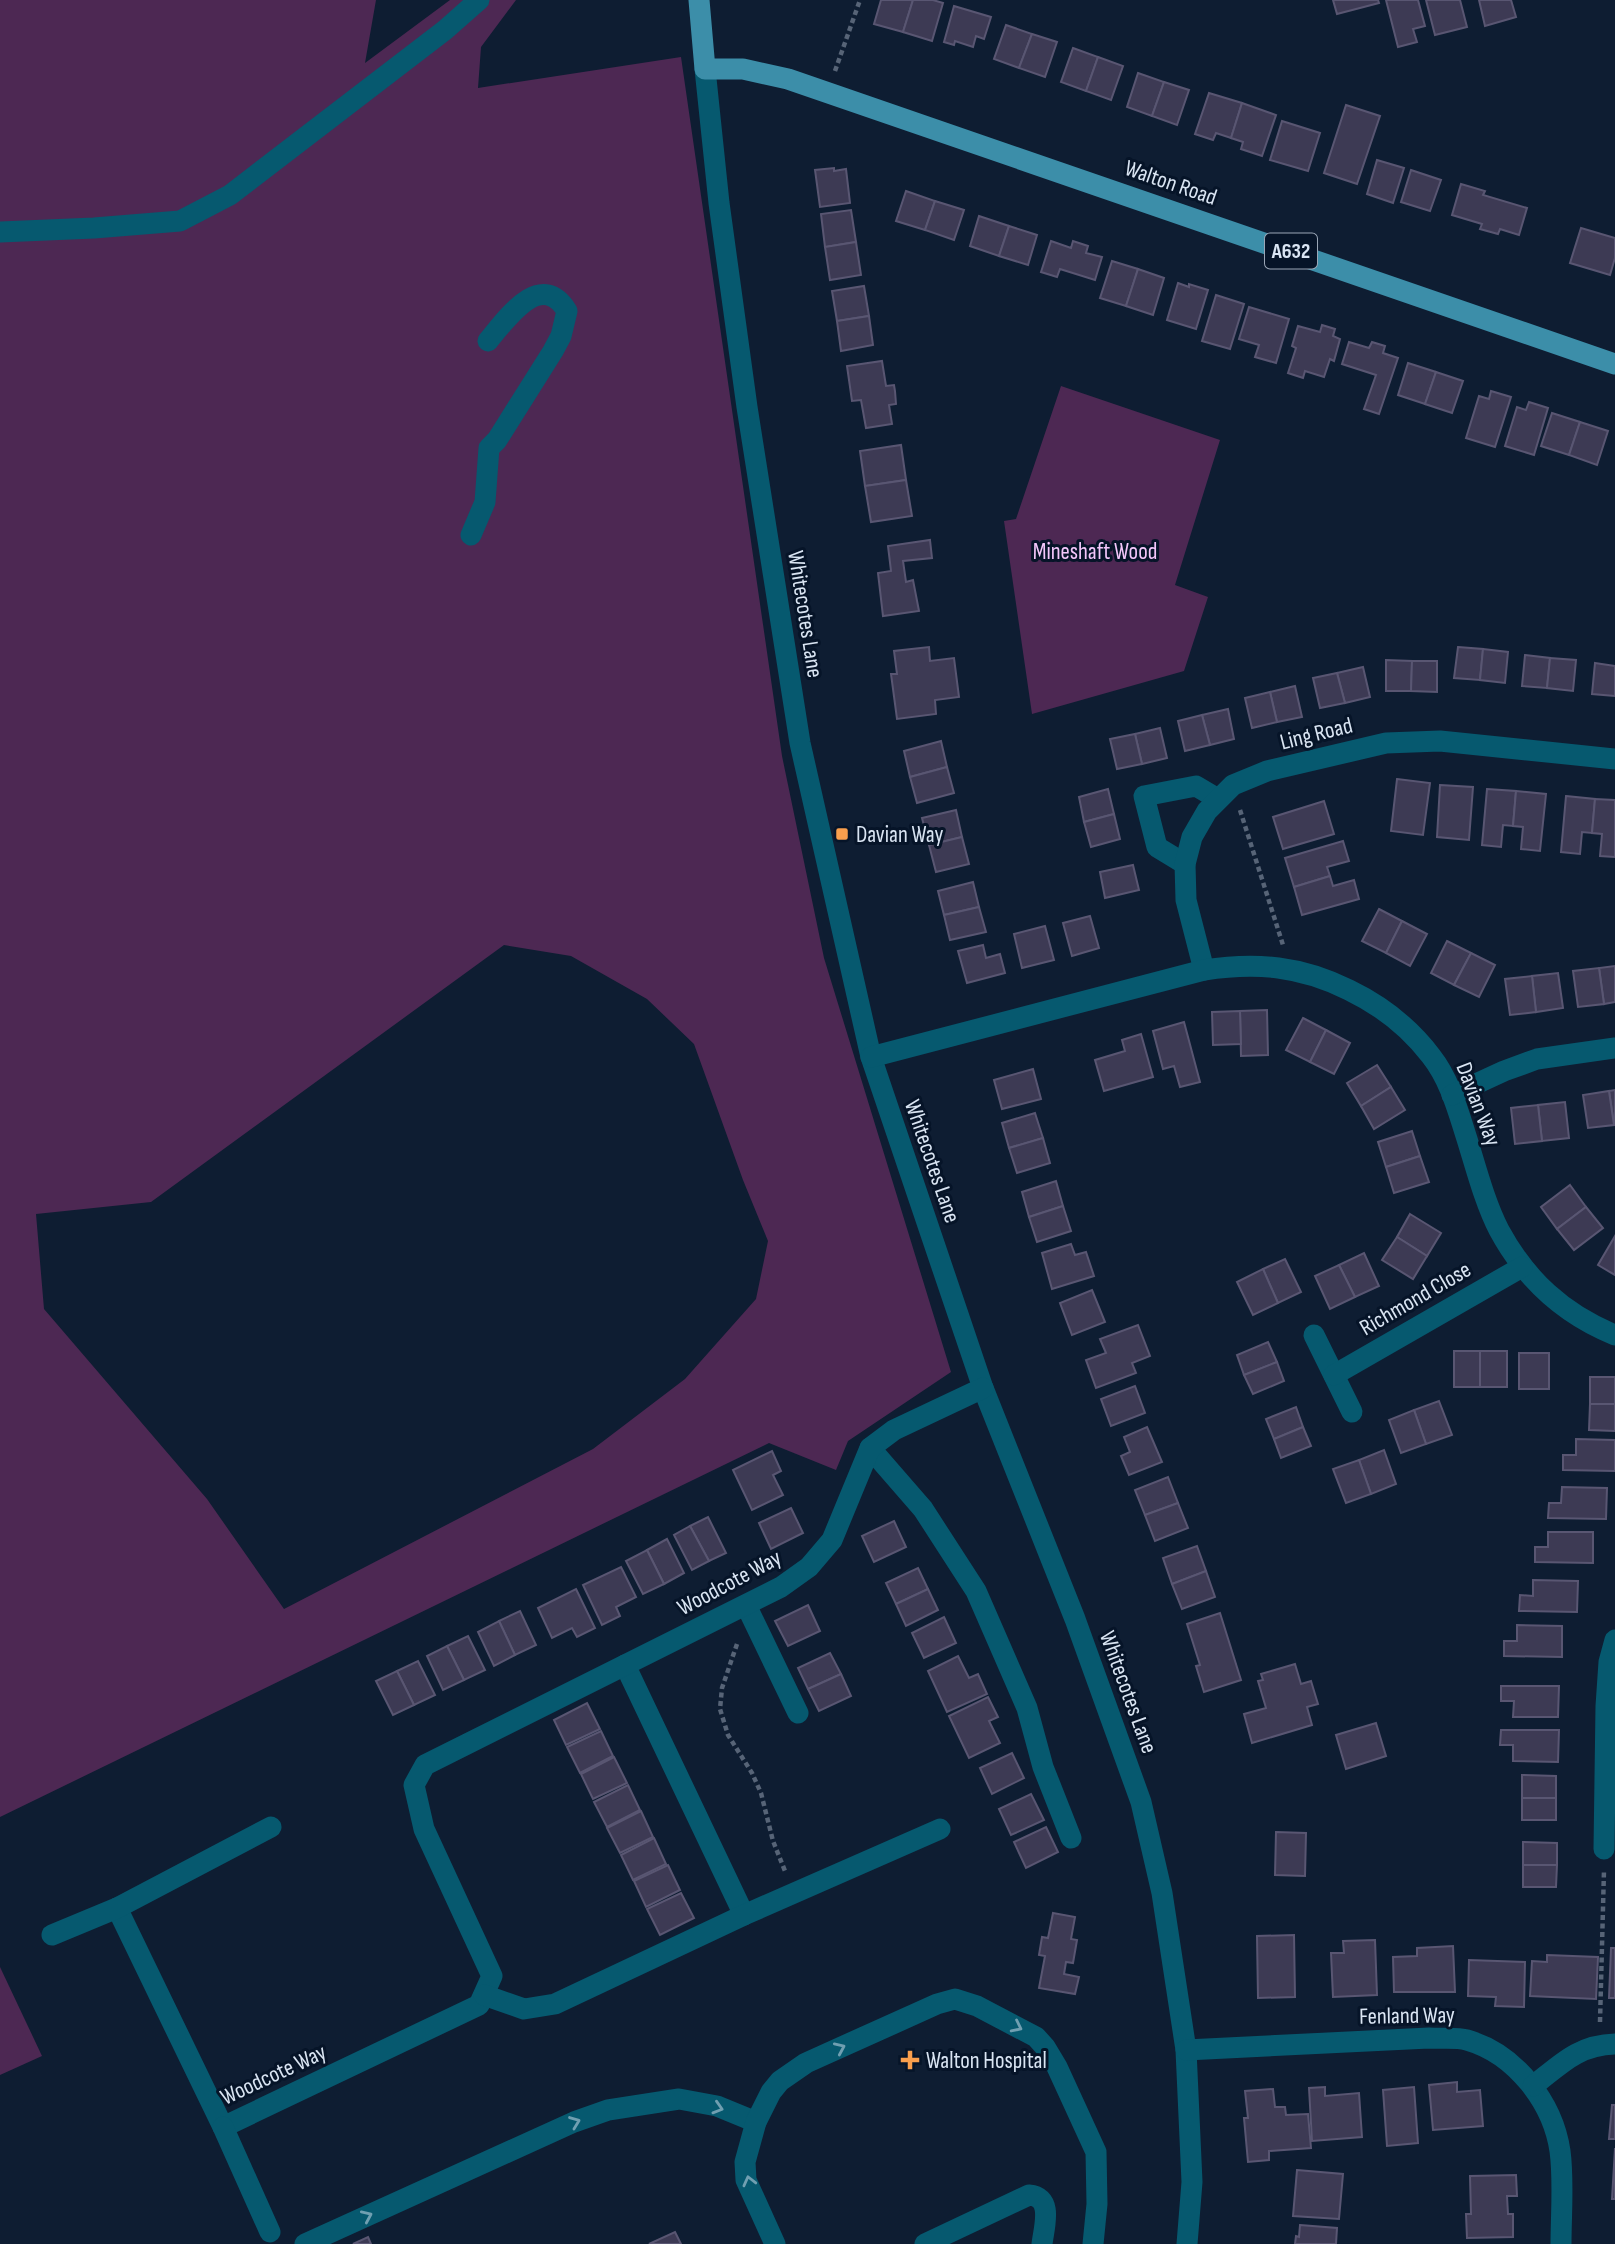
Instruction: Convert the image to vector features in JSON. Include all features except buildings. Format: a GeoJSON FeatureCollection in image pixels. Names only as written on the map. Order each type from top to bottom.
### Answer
{"type":"FeatureCollection","features":[{"type":"Feature","properties":{"kind":"main road"},"geometry":{"type":"LineString","coordinates":[[699,0],[705,69]]}},
{"type":"Feature","properties":{"kind":"main road","name":"Walton Road"},"geometry":{"type":"LineString","coordinates":[[705,69],[743,69],[776,75],[1615,364]]}},
{"type":"Feature","properties":{"kind":"street"},"geometry":{"type":"LineString","coordinates":[[0,232],[94,229],[180,221],[230,195],[445,30],[479,0]]}},
{"type":"Feature","properties":{"kind":"street","name":"Whitecotes Lane"},"geometry":{"type":"LineString","coordinates":[[705,69],[719,203],[745,393],[800,743],[871,1057],[983,1388],[1075,1619],[1141,1802],[1162,1893],[1186,2050],[1192,2182],[1187,2244]]}},
{"type":"Feature","properties":{"kind":"street"},"geometry":{"type":"LineString","coordinates":[[471,534],[485,502],[489,448],[497,440],[548,359],[561,336],[567,311],[560,299],[547,293],[531,298],[511,314],[488,341]]}},
{"type":"Feature","properties":{"kind":"street","name":"Ling Road"},"geometry":{"type":"LineString","coordinates":[[1225,792],[1267,771],[1386,743],[1440,741],[1615,759]]}},
{"type":"Feature","properties":{"kind":"street"},"geometry":{"type":"LineString","coordinates":[[1185,864],[1157,847],[1144,796],[1196,786],[1225,792]]}},
{"type":"Feature","properties":{"kind":"street"},"geometry":{"type":"LineString","coordinates":[[1204,970],[1186,900],[1185,864],[1192,837],[1208,811],[1225,792]]}},
{"type":"Feature","properties":{"kind":"street","name":"Davian Way"},"geometry":{"type":"LineString","coordinates":[[871,1057],[1204,970],[1233,965],[1290,969],[1334,982],[1373,1001],[1406,1027],[1433,1058],[1452,1095],[1498,1228],[1522,1267],[1556,1303],[1615,1335]]}},
{"type":"Feature","properties":{"kind":"street"},"geometry":{"type":"LineString","coordinates":[[1452,1095],[1537,1059],[1615,1048]]}},
{"type":"Feature","properties":{"kind":"street","name":"Richmond Close"},"geometry":{"type":"LineString","coordinates":[[1334,1375],[1522,1267]]}},
{"type":"Feature","properties":{"kind":"street"},"geometry":{"type":"LineString","coordinates":[[1314,1335],[1353,1412]]}},
{"type":"Feature","properties":{"kind":"street"},"geometry":{"type":"LineString","coordinates":[[983,1388],[894,1430],[870,1448],[923,1509],[976,1591],[1027,1708],[1043,1767],[1071,1838]]}},
{"type":"Feature","properties":{"kind":"street","name":"Woodcote Way"},"geometry":{"type":"LineString","coordinates":[[117,1908],[223,2127],[479,2005],[492,1976],[424,1829],[414,1785],[425,1765],[781,1587],[809,1567],[832,1540],[870,1448]]}},
{"type":"Feature","properties":{"kind":"street"},"geometry":{"type":"LineString","coordinates":[[738,1609],[798,1713]]}},
{"type":"Feature","properties":{"kind":"street"},"geometry":{"type":"LineString","coordinates":[[1604,1849],[1611,1778],[1606,1706],[1609,1662],[1615,1640]]}},
{"type":"Feature","properties":{"kind":"street"},"geometry":{"type":"LineString","coordinates":[[625,1665],[744,1915]]}},
{"type":"Feature","properties":{"kind":"street"},"geometry":{"type":"LineString","coordinates":[[52,1935],[117,1908],[271,1827]]}},
{"type":"Feature","properties":{"kind":"street"},"geometry":{"type":"LineString","coordinates":[[484,1995],[524,2010],[555,2004],[744,1915],[940,1829]]}},
{"type":"Feature","properties":{"kind":"street"},"geometry":{"type":"LineString","coordinates":[[775,2244],[746,2180],[746,2162],[756,2122],[771,2092],[780,2081],[806,2063],[949,1999],[977,2006],[1036,2037],[1057,2067],[1096,2152],[1097,2204],[1093,2244]]}},
{"type":"Feature","properties":{"kind":"street","name":"Fenland Way"},"geometry":{"type":"LineString","coordinates":[[1186,2050],[1429,2038],[1466,2040],[1501,2056],[1533,2087],[1552,2118],[1560,2153],[1561,2244]]}},
{"type":"Feature","properties":{"kind":"street"},"geometry":{"type":"LineString","coordinates":[[1533,2087],[1574,2053],[1607,2044]]}},
{"type":"Feature","properties":{"kind":"street"},"geometry":{"type":"LineString","coordinates":[[305,2244],[574,2122],[608,2110],[679,2099],[717,2106],[756,2122]]}},
{"type":"Feature","properties":{"kind":"street"},"geometry":{"type":"LineString","coordinates":[[223,2127],[270,2232]]}},
{"type":"Feature","properties":{"kind":"street"},"geometry":{"type":"LineString","coordinates":[[925,2244],[1029,2195],[1037,2196],[1044,2202],[1046,2210],[1042,2244]]}},
{"type":"Feature","properties":{"kind":"path"},"geometry":{"type":"LineString","coordinates":[[828,92],[860,0]]}},
{"type":"Feature","properties":{"kind":"path"},"geometry":{"type":"LineString","coordinates":[[1225,792],[1290,969]]}},
{"type":"Feature","properties":{"kind":"path"},"geometry":{"type":"LineString","coordinates":[[738,1609],[738,1642],[722,1688],[720,1709],[728,1735],[761,1793],[773,1841],[794,1893]]}},
{"type":"Feature","properties":{"kind":"path"},"geometry":{"type":"LineString","coordinates":[[1604,1849],[1607,2044]]}},
{"type":"Feature","properties":{"kind":"green space"},"geometry":{"type":"Polygon","coordinates":[[[0,0],[376,0],[365,63],[450,0],[516,0],[481,47],[478,88],[681,57],[782,756],[824,958],[951,1372],[848,1441],[836,1470],[769,1443],[0,1817],[0,0]],[[504,945],[151,1202],[36,1214],[44,1309],[207,1499],[284,1609],[593,1449],[685,1379],[756,1299],[768,1241],[694,1044],[647,999],[571,956],[504,945]]]}},
{"type":"Feature","properties":{"kind":"green space","name":"Mineshaft Wood"},"geometry":{"type":"Polygon","coordinates":[[[1061,386],[1220,440],[1175,585],[1208,597],[1184,671],[1032,714],[1004,521],[1016,519],[1061,386]]]}},
{"type":"Feature","properties":{"kind":"green space"},"geometry":{"type":"Polygon","coordinates":[[[0,1967],[42,2056],[0,2075],[0,1967]]]}},
{"type":"Feature","properties":{"kind":"place","name":"Davian Way"},"geometry":{"type":"Point","coordinates":[842,834]}},
{"type":"Feature","properties":{"kind":"place","name":"Walton Hospital"},"geometry":{"type":"Point","coordinates":[910,2060]}}]}
